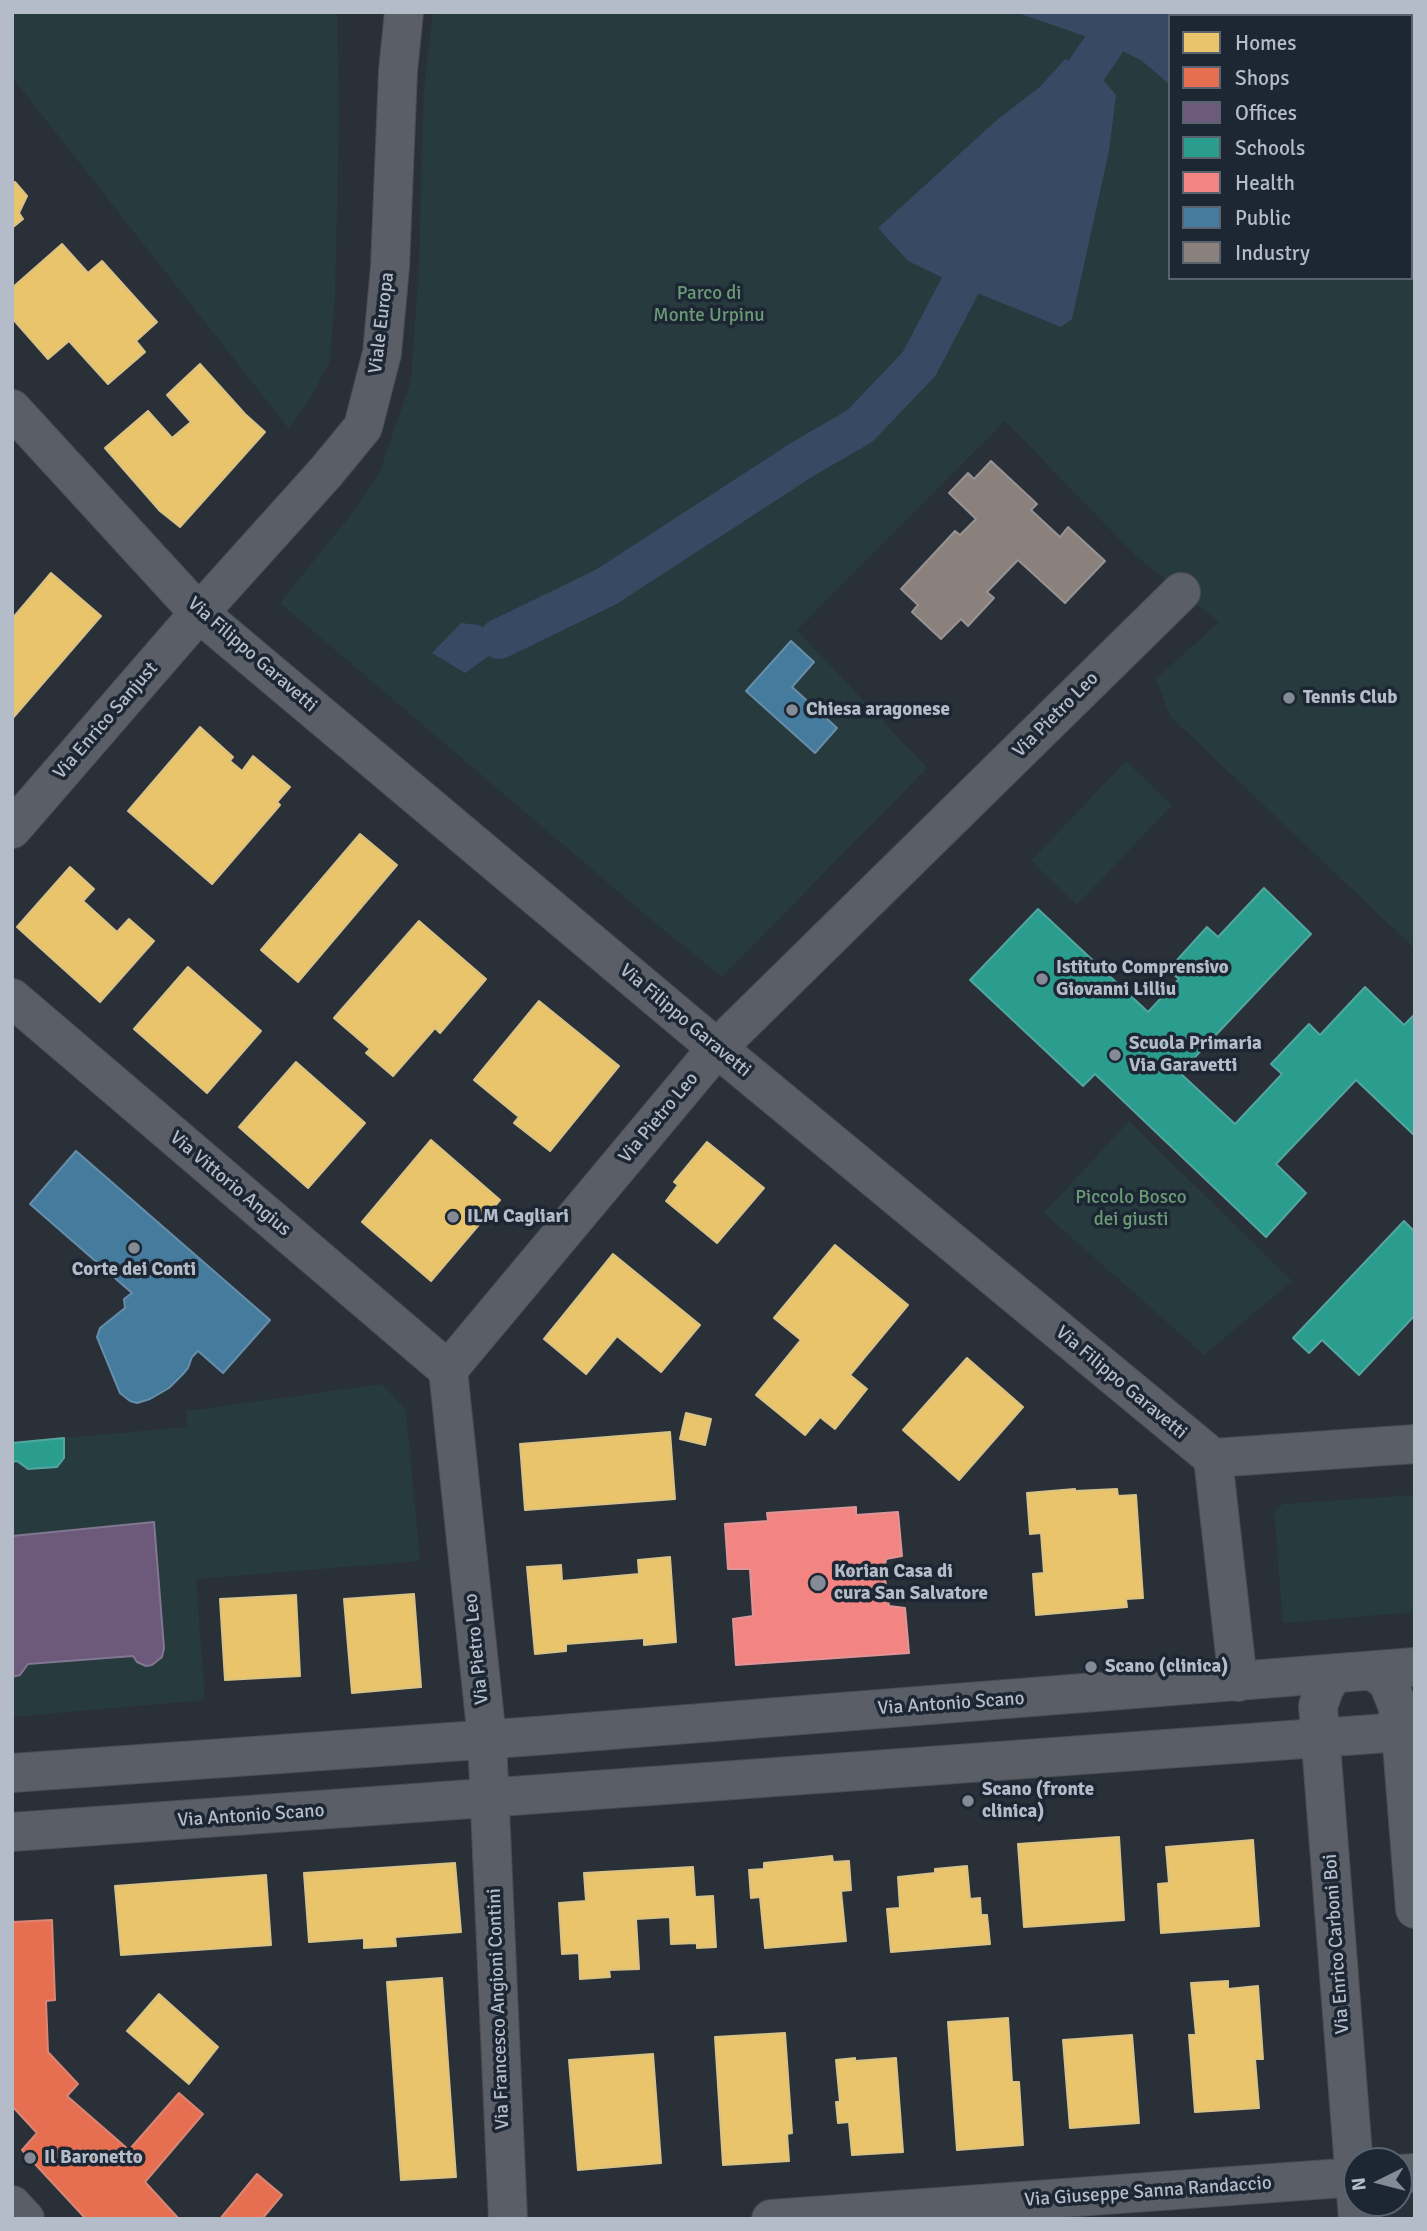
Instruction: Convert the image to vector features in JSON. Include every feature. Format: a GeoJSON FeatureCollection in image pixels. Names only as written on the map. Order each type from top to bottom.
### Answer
{"type":"FeatureCollection","features":[{"type":"Feature","properties":{"kind":"street","name":"Viale Europa"},"geometry":{"type":"LineString","coordinates":[[199,613],[363,427],[382,353],[390,267],[398,71],[404,12]]}},
{"type":"Feature","properties":{"kind":"street","name":"Via Filippo Garavetti"},"geometry":{"type":"LineString","coordinates":[[12,409],[199,613],[717,1048],[1213,1458]]}},
{"type":"Feature","properties":{"kind":"street","name":"Via Pietro Leo"},"geometry":{"type":"LineString","coordinates":[[487,1739],[448,1370],[717,1048],[1181,592]]}},
{"type":"Feature","properties":{"kind":"street","name":"Via Enrico Sanjust"},"geometry":{"type":"LineString","coordinates":[[12,829],[199,613]]}},
{"type":"Feature","properties":{"kind":"street","name":"Via Vittorio Angius"},"geometry":{"type":"LineString","coordinates":[[12,998],[448,1370]]}},
{"type":"Feature","properties":{"kind":"street"},"geometry":{"type":"LineString","coordinates":[[1238,1682],[1213,1458],[1415,1444]]}},
{"type":"Feature","properties":{"kind":"street","name":"Via Antonio Scano"},"geometry":{"type":"LineString","coordinates":[[12,1773],[1415,1667]]}},
{"type":"Feature","properties":{"kind":"street"},"geometry":{"type":"LineString","coordinates":[[1373,1671],[1388,1682],[1408,1731],[1415,1909]]}},
{"type":"Feature","properties":{"kind":"street","name":"Via Enrico Carboni Boi"},"geometry":{"type":"LineString","coordinates":[[1334,1674],[1325,1687],[1318,1706],[1354,2147]]}},
{"type":"Feature","properties":{"kind":"street","name":"Via Antonio Scano"},"geometry":{"type":"LineString","coordinates":[[12,1832],[1408,1731]]}},
{"type":"Feature","properties":{"kind":"street"},"geometry":{"type":"LineString","coordinates":[[487,1739],[491,1799]]}},
{"type":"Feature","properties":{"kind":"street","name":"Via Francesco Angioni Contini"},"geometry":{"type":"LineString","coordinates":[[491,1799],[508,2219]]}},
{"type":"Feature","properties":{"kind":"street","name":"Via Giuseppe Sanna Randaccio"},"geometry":{"type":"LineString","coordinates":[[771,2219],[1343,2178]]}},
{"type":"Feature","properties":{"kind":"street"},"geometry":{"type":"LineString","coordinates":[[1190,2219],[1211,2187]]}},
{"type":"Feature","properties":{"kind":"street"},"geometry":{"type":"LineString","coordinates":[[12,2205],[25,2219]]}},
{"type":"Feature","properties":{"kind":"green space"},"geometry":{"type":"Polygon","coordinates":[[[12,12],[337,12],[339,116],[335,296],[330,361],[310,399],[289,429],[12,77],[12,12]]]}},
{"type":"Feature","properties":{"kind":"green space","name":"Parco di Monte Urpinu"},"geometry":{"type":"Polygon","coordinates":[[[433,12],[1415,12],[1415,949],[1170,716],[1156,679],[1219,622],[1136,556],[1005,421],[797,630],[927,768],[722,977],[280,603],[354,511],[380,471],[411,381],[419,265],[424,88],[433,12]]]}},
{"type":"Feature","properties":{"kind":"green space"},"geometry":{"type":"Polygon","coordinates":[[[1126,761],[1172,805],[1077,905],[1031,861],[1126,761]]]}},
{"type":"Feature","properties":{"kind":"green space","name":"Piccolo Bosco dei giusti"},"geometry":{"type":"Polygon","coordinates":[[[1129,1121],[1292,1281],[1204,1355],[1044,1213],[1129,1121]]]}},
{"type":"Feature","properties":{"kind":"green space"},"geometry":{"type":"Polygon","coordinates":[[[382,1384],[406,1410],[420,1561],[196,1579],[205,1700],[12,1717],[12,1677],[21,1675],[28,1664],[133,1656],[146,1665],[159,1659],[164,1648],[154,1523],[12,1536],[12,1462],[17,1461],[28,1469],[57,1467],[64,1458],[64,1438],[187,1427],[187,1411],[382,1384]]]}},
{"type":"Feature","properties":{"kind":"green space"},"geometry":{"type":"Polygon","coordinates":[[[1415,1495],[1415,1612],[1283,1623],[1274,1511],[1283,1504],[1415,1495]]]}},
{"type":"Feature","properties":{"kind":"water"},"geometry":{"type":"Polygon","coordinates":[[[1015,12],[1227,12],[1168,14],[1168,83],[1141,60],[1105,43],[1015,12]]]}},
{"type":"Feature","properties":{"kind":"water"},"geometry":{"type":"Polygon","coordinates":[[[1065,59],[1097,73],[1116,95],[1109,151],[1072,319],[1061,327],[960,286],[908,261],[878,228],[998,119],[1040,87],[1065,59]]]}},
{"type":"Feature","properties":{"kind":"water"},"geometry":{"type":"Polygon","coordinates":[[[461,623],[479,625],[506,644],[465,673],[432,653],[461,623]]]}},
{"type":"Feature","properties":{"kind":"building: Homes"},"geometry":{"type":"Polygon","coordinates":[[[15,182],[27,196],[19,213],[23,219],[12,228],[12,183],[15,182]]]}},
{"type":"Feature","properties":{"kind":"building: Homes"},"geometry":{"type":"Polygon","coordinates":[[[62,244],[88,273],[102,261],[157,322],[136,341],[145,352],[108,384],[69,341],[48,359],[12,318],[12,288],[62,244]]]}},
{"type":"Feature","properties":{"kind":"building: Homes"},"geometry":{"type":"Polygon","coordinates":[[[200,364],[265,432],[180,527],[160,511],[105,448],[148,411],[172,438],[191,422],[167,395],[200,364]]]}},
{"type":"Feature","properties":{"kind":"building: Homes"},"geometry":{"type":"Polygon","coordinates":[[[51,573],[101,616],[12,719],[12,619],[51,573]]]}},
{"type":"Feature","properties":{"kind":"building: Homes"},"geometry":{"type":"Polygon","coordinates":[[[200,727],[233,757],[230,761],[242,771],[253,756],[290,787],[277,802],[280,805],[212,884],[128,811],[200,727]]]}},
{"type":"Feature","properties":{"kind":"building: Homes"},"geometry":{"type":"Polygon","coordinates":[[[360,834],[397,865],[298,982],[261,950],[360,834]]]}},
{"type":"Feature","properties":{"kind":"building: Homes"},"geometry":{"type":"Polygon","coordinates":[[[70,867],[94,889],[83,901],[117,932],[129,919],[154,941],[100,1002],[17,927],[70,867]]]}},
{"type":"Feature","properties":{"kind":"building: Homes"},"geometry":{"type":"Polygon","coordinates":[[[419,921],[486,979],[440,1033],[435,1028],[393,1076],[366,1053],[370,1049],[334,1018],[419,921]]]}},
{"type":"Feature","properties":{"kind":"building: Homes"},"geometry":{"type":"Polygon","coordinates":[[[188,967],[261,1031],[207,1093],[134,1029],[188,967]]]}},
{"type":"Feature","properties":{"kind":"building: Homes"},"geometry":{"type":"Polygon","coordinates":[[[539,1001],[619,1066],[550,1151],[514,1123],[519,1117],[474,1080],[539,1001]]]}},
{"type":"Feature","properties":{"kind":"building: Homes"},"geometry":{"type":"Polygon","coordinates":[[[296,1062],[365,1123],[308,1188],[239,1127],[296,1062]]]}},
{"type":"Feature","properties":{"kind":"building: Homes"},"geometry":{"type":"Polygon","coordinates":[[[431,1140],[500,1200],[431,1281],[362,1222],[431,1140]]]}},
{"type":"Feature","properties":{"kind":"building: Homes"},"geometry":{"type":"Polygon","coordinates":[[[707,1142],[764,1188],[717,1243],[666,1201],[678,1185],[674,1182],[707,1142]]]}},
{"type":"Feature","properties":{"kind":"building: Homes"},"geometry":{"type":"Polygon","coordinates":[[[835,1245],[908,1305],[850,1375],[867,1389],[835,1429],[820,1417],[805,1435],[756,1395],[801,1340],[774,1318],[835,1245]]]}},
{"type":"Feature","properties":{"kind":"building: Homes"},"geometry":{"type":"Polygon","coordinates":[[[613,1254],[700,1325],[661,1372],[617,1336],[586,1374],[544,1339],[613,1254]]]}},
{"type":"Feature","properties":{"kind":"building: Homes"},"geometry":{"type":"Polygon","coordinates":[[[967,1358],[1023,1407],[959,1480],[903,1430],[967,1358]]]}},
{"type":"Feature","properties":{"kind":"building: Homes"},"geometry":{"type":"Polygon","coordinates":[[[686,1413],[711,1419],[705,1445],[680,1439],[686,1413]]]}},
{"type":"Feature","properties":{"kind":"building: Homes"},"geometry":{"type":"Polygon","coordinates":[[[670,1432],[675,1499],[525,1510],[520,1444],[670,1432]]]}},
{"type":"Feature","properties":{"kind":"building: Homes"},"geometry":{"type":"Polygon","coordinates":[[[1117,1489],[1118,1496],[1136,1495],[1143,1598],[1126,1599],[1127,1607],[1036,1615],[1033,1574],[1044,1573],[1041,1533],[1030,1534],[1027,1493],[1117,1489]]]}},
{"type":"Feature","properties":{"kind":"building: Homes"},"geometry":{"type":"Polygon","coordinates":[[[670,1557],[676,1642],[644,1645],[644,1638],[566,1644],[566,1651],[535,1654],[527,1567],[561,1565],[562,1581],[639,1574],[638,1560],[670,1557]]]}},
{"type":"Feature","properties":{"kind":"building: Homes"},"geometry":{"type":"Polygon","coordinates":[[[414,1594],[421,1687],[352,1693],[344,1599],[414,1594]]]}},
{"type":"Feature","properties":{"kind":"building: Homes"},"geometry":{"type":"Polygon","coordinates":[[[296,1595],[300,1676],[225,1680],[220,1599],[296,1595]]]}},
{"type":"Feature","properties":{"kind":"building: Homes"},"geometry":{"type":"Polygon","coordinates":[[[1119,1837],[1124,1920],[1024,1927],[1018,1844],[1119,1837]]]}},
{"type":"Feature","properties":{"kind":"building: Homes"},"geometry":{"type":"Polygon","coordinates":[[[1253,1840],[1259,1926],[1161,1933],[1158,1884],[1169,1883],[1166,1847],[1253,1840]]]}},
{"type":"Feature","properties":{"kind":"building: Homes"},"geometry":{"type":"Polygon","coordinates":[[[832,1856],[833,1862],[849,1861],[851,1890],[841,1891],[846,1941],[765,1948],[760,1897],[751,1898],[749,1870],[764,1869],[764,1863],[832,1856]]]}},
{"type":"Feature","properties":{"kind":"building: Homes"},"geometry":{"type":"Polygon","coordinates":[[[455,1863],[461,1932],[395,1937],[396,1946],[364,1948],[364,1938],[309,1942],[304,1873],[455,1863]]]}},
{"type":"Feature","properties":{"kind":"building: Homes"},"geometry":{"type":"Polygon","coordinates":[[[967,1866],[970,1899],[980,1898],[981,1915],[987,1915],[990,1944],[891,1952],[887,1909],[900,1908],[898,1877],[967,1866]]]}},
{"type":"Feature","properties":{"kind":"building: Homes"},"geometry":{"type":"Polygon","coordinates":[[[693,1867],[695,1897],[713,1896],[716,1947],[697,1948],[697,1943],[671,1944],[670,1917],[636,1919],[639,1969],[609,1970],[610,1977],[580,1979],[579,1953],[562,1954],[559,1903],[586,1901],[584,1873],[693,1867]]]}},
{"type":"Feature","properties":{"kind":"building: Homes"},"geometry":{"type":"Polygon","coordinates":[[[266,1875],[271,1945],[121,1955],[115,1886],[266,1875]]]}},
{"type":"Feature","properties":{"kind":"building: Homes"},"geometry":{"type":"Polygon","coordinates":[[[442,1978],[456,2177],[401,2180],[387,1982],[442,1978]]]}},
{"type":"Feature","properties":{"kind":"building: Homes"},"geometry":{"type":"Polygon","coordinates":[[[1228,1981],[1228,1989],[1258,1986],[1263,2059],[1255,2059],[1259,2108],[1195,2112],[1189,2035],[1196,2035],[1191,1983],[1228,1981]]]}},
{"type":"Feature","properties":{"kind":"building: Homes"},"geometry":{"type":"Polygon","coordinates":[[[159,1994],[218,2047],[189,2084],[127,2031],[159,1994]]]}},
{"type":"Feature","properties":{"kind":"building: Homes"},"geometry":{"type":"Polygon","coordinates":[[[1008,2018],[1012,2082],[1019,2082],[1023,2145],[957,2150],[948,2022],[1008,2018]]]}},
{"type":"Feature","properties":{"kind":"building: Homes"},"geometry":{"type":"Polygon","coordinates":[[[785,2033],[792,2133],[787,2134],[789,2161],[723,2165],[715,2037],[785,2033]]]}},
{"type":"Feature","properties":{"kind":"building: Homes"},"geometry":{"type":"Polygon","coordinates":[[[1132,2035],[1139,2123],[1070,2128],[1063,2040],[1132,2035]]]}},
{"type":"Feature","properties":{"kind":"building: Homes"},"geometry":{"type":"Polygon","coordinates":[[[653,2054],[661,2163],[578,2170],[569,2060],[653,2054]]]}},
{"type":"Feature","properties":{"kind":"building: Homes"},"geometry":{"type":"Polygon","coordinates":[[[855,2058],[855,2061],[896,2058],[903,2152],[852,2155],[849,2122],[838,2123],[836,2102],[840,2102],[836,2060],[855,2058]]]}},
{"type":"Feature","properties":{"kind":"building: Shops"},"geometry":{"type":"Polygon","coordinates":[[[52,1920],[55,2000],[46,2001],[48,2052],[78,2084],[67,2096],[129,2150],[179,2093],[203,2114],[145,2182],[179,2219],[86,2219],[22,2150],[37,2133],[12,2106],[12,1922],[52,1920]]]}},
{"type":"Feature","properties":{"kind":"building: Shops"},"geometry":{"type":"Polygon","coordinates":[[[257,2174],[282,2195],[262,2219],[220,2219],[257,2174]]]}},
{"type":"Feature","properties":{"kind":"building: Offices"},"geometry":{"type":"Polygon","coordinates":[[[154,1522],[164,1648],[162,1657],[146,1666],[137,1662],[133,1656],[28,1664],[20,1675],[12,1677],[12,1536],[154,1522]]]}},
{"type":"Feature","properties":{"kind":"building: Schools"},"geometry":{"type":"Polygon","coordinates":[[[1264,888],[1311,934],[1180,1073],[1235,1124],[1282,1074],[1271,1064],[1309,1024],[1320,1035],[1365,987],[1404,1025],[1415,1014],[1415,1136],[1356,1080],[1276,1164],[1306,1193],[1266,1237],[1095,1074],[1083,1086],[970,980],[1038,909],[1148,1012],[1179,979],[1168,970],[1207,927],[1218,937],[1264,888]]]}},
{"type":"Feature","properties":{"kind":"building: Schools"},"geometry":{"type":"Polygon","coordinates":[[[1404,1221],[1415,1232],[1415,1315],[1359,1375],[1322,1340],[1309,1353],[1293,1338],[1404,1221]]]}},
{"type":"Feature","properties":{"kind":"building: Schools"},"geometry":{"type":"Polygon","coordinates":[[[64,1438],[64,1458],[57,1467],[28,1469],[17,1461],[12,1462],[12,1443],[64,1438]]]}},
{"type":"Feature","properties":{"kind":"building: Health","name":"Korian Casa di cura San Salvatore"},"geometry":{"type":"Polygon","coordinates":[[[856,1507],[856,1515],[898,1512],[902,1556],[886,1559],[884,1572],[889,1606],[905,1608],[909,1653],[736,1665],[733,1619],[753,1616],[750,1569],[728,1569],[725,1524],[768,1521],[767,1513],[856,1507]]]}},
{"type":"Feature","properties":{"kind":"building: Public","name":"Chiesa aragonese"},"geometry":{"type":"Polygon","coordinates":[[[791,641],[814,662],[792,687],[837,728],[815,753],[746,691],[791,641]]]}},
{"type":"Feature","properties":{"kind":"building: Public","name":"Corte dei Conti"},"geometry":{"type":"Polygon","coordinates":[[[76,1151],[270,1320],[223,1373],[198,1351],[192,1357],[188,1368],[169,1388],[150,1399],[137,1403],[120,1393],[97,1337],[100,1328],[125,1308],[124,1299],[132,1293],[30,1204],[76,1151]]]}},
{"type":"Feature","properties":{"kind":"building: Industry"},"geometry":{"type":"Polygon","coordinates":[[[991,461],[1037,504],[1031,510],[1060,537],[1068,527],[1105,561],[1065,603],[1018,560],[987,592],[994,598],[968,626],[961,619],[941,639],[912,612],[918,605],[901,589],[955,531],[960,535],[976,519],[949,493],[968,473],[974,479],[991,461]]]}},
{"type":"Feature","properties":{"kind":"waterway"},"geometry":{"type":"LineString","coordinates":[[1087,69],[1105,43]]}},
{"type":"Feature","properties":{"kind":"waterway"},"geometry":{"type":"LineString","coordinates":[[499,639],[606,587],[803,459],[860,426],[919,364],[960,286]]}},
{"type":"Feature","properties":{"kind":"place","name":"Tennis Club"},"geometry":{"type":"Point","coordinates":[1289,698]}},
{"type":"Feature","properties":{"kind":"place","name":"Chiesa aragonese"},"geometry":{"type":"Point","coordinates":[792,710]}},
{"type":"Feature","properties":{"kind":"place","name":"Istituto Comprensivo Giovanni Lilliu"},"geometry":{"type":"Point","coordinates":[1042,979]}},
{"type":"Feature","properties":{"kind":"place","name":"Scuola Primaria Via Garavetti"},"geometry":{"type":"Point","coordinates":[1115,1055]}},
{"type":"Feature","properties":{"kind":"place","name":"ILM Cagliari"},"geometry":{"type":"Point","coordinates":[453,1217]}},
{"type":"Feature","properties":{"kind":"place","name":"Corte dei Conti"},"geometry":{"type":"Point","coordinates":[134,1248]}},
{"type":"Feature","properties":{"kind":"place","name":"Korian Casa di cura San Salvatore"},"geometry":{"type":"Point","coordinates":[818,1583]}},
{"type":"Feature","properties":{"kind":"place","name":"Scano (clinica)"},"geometry":{"type":"Point","coordinates":[1091,1667]}},
{"type":"Feature","properties":{"kind":"place","name":"Scano (fronte clinica)"},"geometry":{"type":"Point","coordinates":[968,1801]}},
{"type":"Feature","properties":{"kind":"place","name":"Il Baronetto"},"geometry":{"type":"Point","coordinates":[30,2158]}}]}
